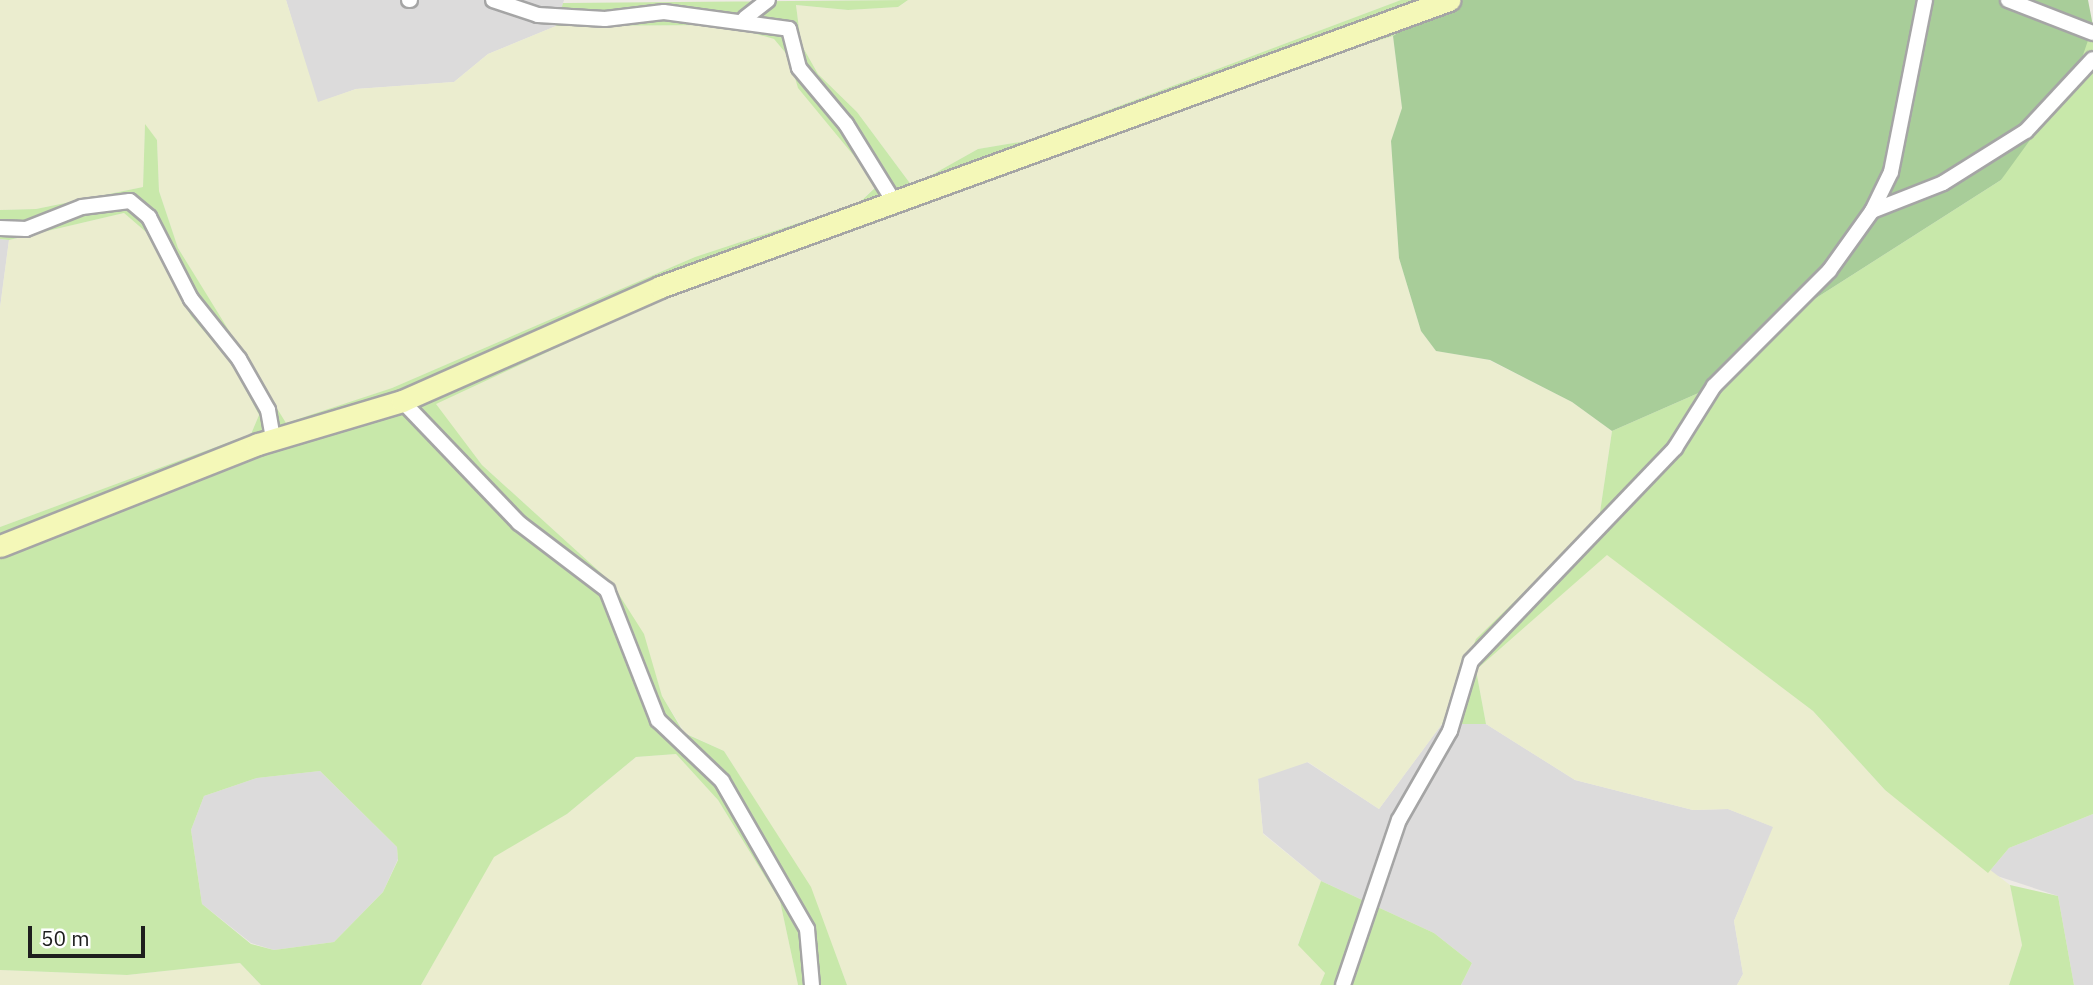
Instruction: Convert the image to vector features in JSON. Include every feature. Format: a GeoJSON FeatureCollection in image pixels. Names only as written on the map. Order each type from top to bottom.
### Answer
{"type":"FeatureCollection","features":[{"type":"Feature","properties":{"kind":"street"},"geometry":{"type":"LineString","coordinates":[[493,0],[538,15],[605,19],[664,12],[745,18],[789,29],[799,68],[846,124],[893,200]]}},
{"type":"Feature","properties":{"kind":"street"},"geometry":{"type":"LineString","coordinates":[[745,18],[768,0]]}},
{"type":"Feature","properties":{"kind":"street"},"geometry":{"type":"LineString","coordinates":[[0,546],[273,439],[402,401],[660,287],[893,200],[1449,0]]}},
{"type":"Feature","properties":{"kind":"street"},"geometry":{"type":"LineString","coordinates":[[1343,985],[1399,820],[1450,731],[1471,661],[1675,448],[1714,386],[1829,271],[1872,211],[1891,172],[1919,59],[1925,0]]}},
{"type":"Feature","properties":{"kind":"street"},"geometry":{"type":"LineString","coordinates":[[2008,0],[2093,33]]}},
{"type":"Feature","properties":{"kind":"street"},"geometry":{"type":"LineString","coordinates":[[1872,211],[1943,183],[2026,131],[2093,59]]}},
{"type":"Feature","properties":{"kind":"street"},"geometry":{"type":"LineString","coordinates":[[0,228],[26,229],[82,207],[130,201],[149,217],[191,299],[239,359],[268,410],[273,439]]}},
{"type":"Feature","properties":{"kind":"street"},"geometry":{"type":"LineString","coordinates":[[402,401],[520,523],[607,590],[658,720],[722,781],[807,929],[812,985]]}},
{"type":"Feature","properties":{"kind":"shaded area"},"geometry":{"type":"Polygon","coordinates":[[[286,0],[564,0],[556,26],[488,54],[454,82],[356,89],[317,103],[286,0]]]}},
{"type":"Feature","properties":{"kind":"shaded area"},"geometry":{"type":"Polygon","coordinates":[[[0,239],[9,240],[0,308],[0,239]]]}},
{"type":"Feature","properties":{"kind":"shaded area"},"geometry":{"type":"Polygon","coordinates":[[[1442,724],[1486,724],[1575,780],[1693,810],[1728,809],[1774,827],[1734,921],[1743,974],[1737,985],[1461,985],[1472,963],[1434,933],[1321,881],[1263,833],[1258,778],[1307,762],[1379,809],[1442,724]]]}},
{"type":"Feature","properties":{"kind":"shaded area"},"geometry":{"type":"Polygon","coordinates":[[[320,771],[397,847],[398,859],[383,892],[334,942],[274,950],[251,943],[202,904],[191,830],[204,796],[257,778],[320,771]]]}},
{"type":"Feature","properties":{"kind":"shaded area"},"geometry":{"type":"Polygon","coordinates":[[[2093,814],[2093,985],[2074,985],[2058,896],[1988,873],[2009,848],[2093,814]]]}},
{"type":"Feature","properties":{"kind":"green space"},"geometry":{"type":"Polygon","coordinates":[[[0,0],[286,0],[318,102],[356,89],[454,82],[488,54],[556,26],[725,25],[774,39],[789,57],[799,88],[878,184],[859,203],[695,257],[392,388],[285,424],[178,248],[159,191],[157,140],[145,126],[143,187],[36,209],[0,210],[0,0]]]}},
{"type":"Feature","properties":{"kind":"green space"},"geometry":{"type":"Polygon","coordinates":[[[908,0],[1401,0],[1026,141],[978,149],[912,186],[857,112],[818,74],[801,44],[796,5],[848,10],[898,7],[908,0]]]}},
{"type":"Feature","properties":{"kind":"green space"},"geometry":{"type":"Polygon","coordinates":[[[908,0],[898,7],[848,10],[796,5],[801,44],[818,74],[857,112],[912,186],[978,149],[1026,141],[1401,0],[1447,0],[1393,36],[1276,72],[655,302],[436,404],[482,465],[611,582],[644,634],[662,696],[684,733],[724,751],[811,887],[847,985],[798,985],[780,901],[718,800],[676,754],[636,757],[567,814],[494,857],[421,985],[261,985],[240,963],[127,975],[0,970],[0,527],[251,434],[259,415],[232,364],[191,316],[146,232],[124,213],[9,240],[0,239],[0,210],[36,209],[143,187],[145,124],[157,140],[159,191],[178,248],[286,423],[392,388],[695,257],[859,203],[878,185],[798,88],[789,57],[774,39],[725,25],[556,26],[563,3],[908,0]],[[320,771],[257,778],[204,796],[191,830],[202,904],[251,944],[274,950],[334,942],[383,892],[398,860],[397,847],[320,771]]]}},
{"type":"Feature","properties":{"kind":"green space"},"geometry":{"type":"Polygon","coordinates":[[[1447,0],[2088,0],[2093,26],[2075,78],[2001,180],[1813,300],[1719,384],[1612,431],[1572,402],[1490,360],[1436,351],[1421,331],[1399,258],[1391,141],[1402,108],[1393,36],[1447,0]]]}},
{"type":"Feature","properties":{"kind":"green space"},"geometry":{"type":"Polygon","coordinates":[[[2093,26],[2093,814],[2009,848],[1988,873],[1885,790],[1813,711],[1607,555],[1476,670],[1486,724],[1442,724],[1476,639],[1599,519],[1612,431],[1719,384],[1813,300],[2001,180],[2093,26]]]}},
{"type":"Feature","properties":{"kind":"green space"},"geometry":{"type":"Polygon","coordinates":[[[1393,36],[1402,108],[1391,141],[1399,258],[1421,331],[1436,351],[1489,360],[1572,402],[1612,431],[1599,519],[1460,678],[1442,724],[1379,809],[1308,762],[1258,779],[1263,834],[1321,881],[1298,944],[1325,973],[1320,985],[847,985],[810,887],[724,751],[685,733],[662,696],[643,634],[611,582],[482,465],[435,404],[655,302],[1276,72],[1393,36]]]}},
{"type":"Feature","properties":{"kind":"green space"},"geometry":{"type":"Polygon","coordinates":[[[124,213],[146,232],[191,316],[232,364],[259,415],[251,434],[0,527],[0,308],[9,240],[124,213]]]}},
{"type":"Feature","properties":{"kind":"green space"},"geometry":{"type":"Polygon","coordinates":[[[1607,554],[1813,711],[1885,790],[2010,885],[2022,945],[2009,985],[1737,985],[1743,974],[1734,921],[1773,827],[1728,809],[1693,810],[1575,780],[1486,724],[1476,670],[1607,554]]]}},
{"type":"Feature","properties":{"kind":"green space"},"geometry":{"type":"Polygon","coordinates":[[[676,754],[718,800],[780,901],[798,985],[421,985],[493,857],[567,814],[636,757],[676,754]]]}},
{"type":"Feature","properties":{"kind":"green space"},"geometry":{"type":"Polygon","coordinates":[[[1321,881],[1434,933],[1472,963],[1461,985],[1320,985],[1325,973],[1298,945],[1321,881]]]}},
{"type":"Feature","properties":{"kind":"green space"},"geometry":{"type":"Polygon","coordinates":[[[2010,885],[2058,896],[2074,985],[2009,985],[2022,945],[2010,885]]]}},
{"type":"Feature","properties":{"kind":"green space"},"geometry":{"type":"Polygon","coordinates":[[[240,963],[261,985],[0,985],[0,970],[127,975],[240,963]]]}}]}
